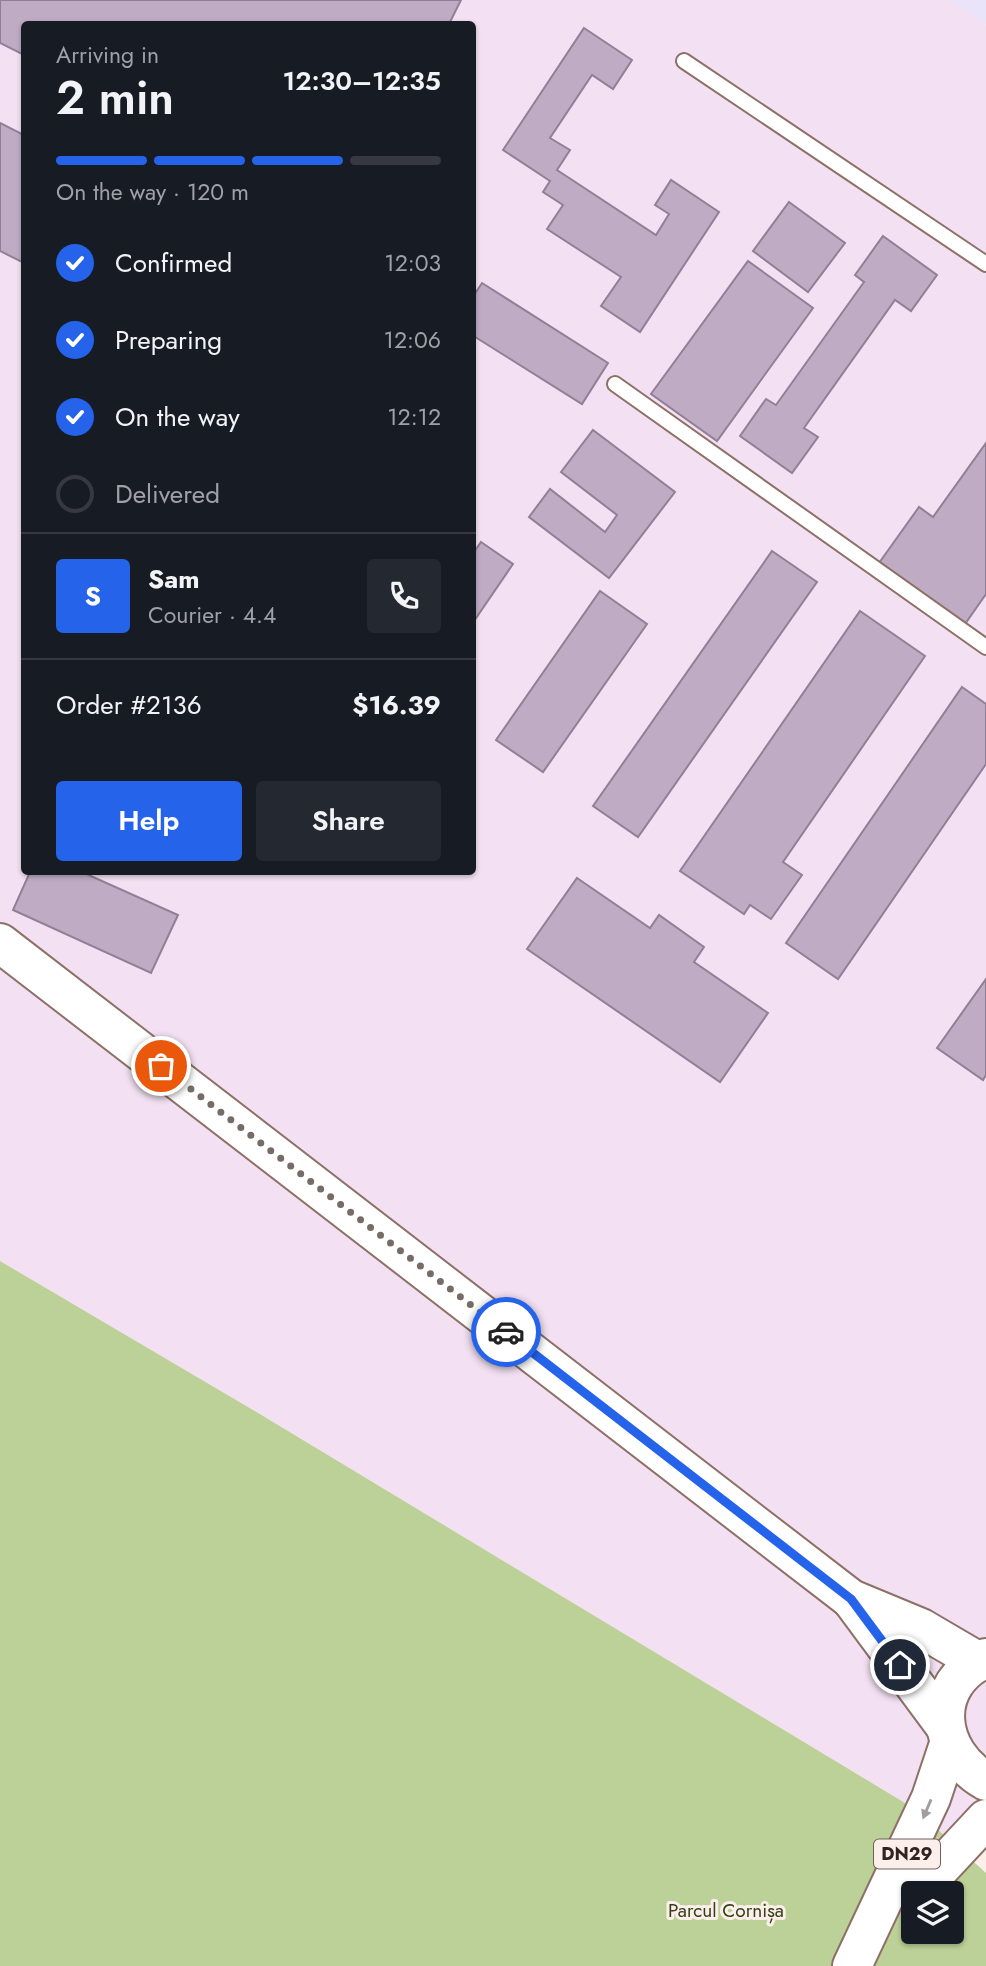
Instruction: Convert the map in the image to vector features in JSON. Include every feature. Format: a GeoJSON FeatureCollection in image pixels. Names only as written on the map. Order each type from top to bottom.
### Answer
{"type":"FeatureCollection","features":[{"type":"Feature","properties":{"kind":"main road"},"geometry":{"type":"LineString","coordinates":[[0,943],[851,1599],[920,1628],[982,1660]]}},
{"type":"Feature","properties":{"kind":"main road"},"geometry":{"type":"LineString","coordinates":[[851,1599],[947,1735],[960,1762],[986,1781]]}},
{"type":"Feature","properties":{"kind":"main road","name":"DN29"},"geometry":{"type":"LineString","coordinates":[[854,1963],[931,1798],[947,1735],[946,1707],[953,1689],[982,1660]]}},
{"type":"Feature","properties":{"kind":"main road","name":"DN29"},"geometry":{"type":"LineString","coordinates":[[928,1881],[986,1819]]}},
{"type":"Feature","properties":{"kind":"main road","name":"DN29"},"geometry":{"type":"LineString","coordinates":[[854,1963],[901,1911]]}},
{"type":"Feature","properties":{"kind":"lane"},"geometry":{"type":"LineString","coordinates":[[684,61],[986,264]]}},
{"type":"Feature","properties":{"kind":"lane"},"geometry":{"type":"LineString","coordinates":[[615,384],[986,647]]}},
{"type":"Feature","properties":{"kind":"shaded area"},"geometry":{"type":"Polygon","coordinates":[[[0,0],[952,0],[986,25],[986,1822],[974,1863],[915,1809],[253,1410],[0,1261],[0,0]]]}},
{"type":"Feature","properties":{"kind":"shaded area"},"geometry":{"type":"Polygon","coordinates":[[[952,0],[986,0],[986,25],[952,0]]]}},
{"type":"Feature","properties":{"kind":"green space","name":"Parcul Cornișa"},"geometry":{"type":"Polygon","coordinates":[[[0,1261],[253,1410],[915,1809],[986,1873],[986,1966],[0,1966],[0,1261]]]}},
{"type":"Feature","properties":{"kind":"building"},"geometry":{"type":"Polygon","coordinates":[[[0,0],[461,0],[450,21],[21,21],[21,54],[0,43],[0,0]]]}},
{"type":"Feature","properties":{"kind":"building"},"geometry":{"type":"Polygon","coordinates":[[[584,28],[632,60],[613,89],[592,75],[550,138],[570,150],[557,170],[656,235],[669,214],[655,205],[671,180],[719,212],[640,332],[601,306],[621,277],[547,229],[563,205],[543,192],[550,181],[503,150],[584,28]]]}},
{"type":"Feature","properties":{"kind":"building"},"geometry":{"type":"Polygon","coordinates":[[[0,123],[21,134],[21,262],[0,251],[0,123]]]}},
{"type":"Feature","properties":{"kind":"building"},"geometry":{"type":"Polygon","coordinates":[[[789,202],[845,243],[808,292],[753,251],[789,202]]]}},
{"type":"Feature","properties":{"kind":"building"},"geometry":{"type":"Polygon","coordinates":[[[883,236],[937,275],[911,311],[895,300],[804,428],[818,437],[792,473],[740,436],[766,399],[776,405],[864,282],[855,275],[883,236]]]}},
{"type":"Feature","properties":{"kind":"building"},"geometry":{"type":"Polygon","coordinates":[[[748,261],[813,308],[717,441],[651,394],[748,261]]]}},
{"type":"Feature","properties":{"kind":"building"},"geometry":{"type":"Polygon","coordinates":[[[482,283],[608,363],[582,404],[476,338],[476,292],[482,283]]]}},
{"type":"Feature","properties":{"kind":"building"},"geometry":{"type":"Polygon","coordinates":[[[593,430],[675,492],[609,578],[529,517],[550,489],[605,532],[617,515],[561,472],[593,430]]]}},
{"type":"Feature","properties":{"kind":"building"},"geometry":{"type":"Polygon","coordinates":[[[986,443],[986,594],[965,624],[879,563],[919,507],[933,517],[986,443]]]}},
{"type":"Feature","properties":{"kind":"building"},"geometry":{"type":"Polygon","coordinates":[[[481,542],[513,564],[476,618],[476,549],[481,542]]]}},
{"type":"Feature","properties":{"kind":"building"},"geometry":{"type":"Polygon","coordinates":[[[772,551],[817,582],[638,837],[593,806],[772,551]]]}},
{"type":"Feature","properties":{"kind":"building"},"geometry":{"type":"Polygon","coordinates":[[[600,591],[647,624],[543,772],[496,740],[600,591]]]}},
{"type":"Feature","properties":{"kind":"building"},"geometry":{"type":"Polygon","coordinates":[[[860,611],[925,656],[783,862],[802,875],[771,919],[750,905],[744,914],[680,871],[860,611]]]}},
{"type":"Feature","properties":{"kind":"building"},"geometry":{"type":"Polygon","coordinates":[[[962,687],[986,704],[986,764],[838,979],[786,943],[962,687]]]}},
{"type":"Feature","properties":{"kind":"building"},"geometry":{"type":"Polygon","coordinates":[[[29,875],[89,875],[178,915],[151,973],[13,910],[29,875]]]}},
{"type":"Feature","properties":{"kind":"building"},"geometry":{"type":"Polygon","coordinates":[[[577,878],[650,928],[659,915],[704,947],[694,962],[768,1013],[720,1082],[527,949],[577,878]]]}},
{"type":"Feature","properties":{"kind":"building"},"geometry":{"type":"Polygon","coordinates":[[[986,979],[986,1075],[983,1080],[937,1048],[986,979]]]}},
{"type":"Feature","properties":{"kind":"way so far"},"geometry":{"type":"LineString","coordinates":[[161,1066],[506,1332]]}},
{"type":"Feature","properties":{"kind":"route"},"geometry":{"type":"LineString","coordinates":[[506,1332],[851,1599],[900,1665]]}}]}
